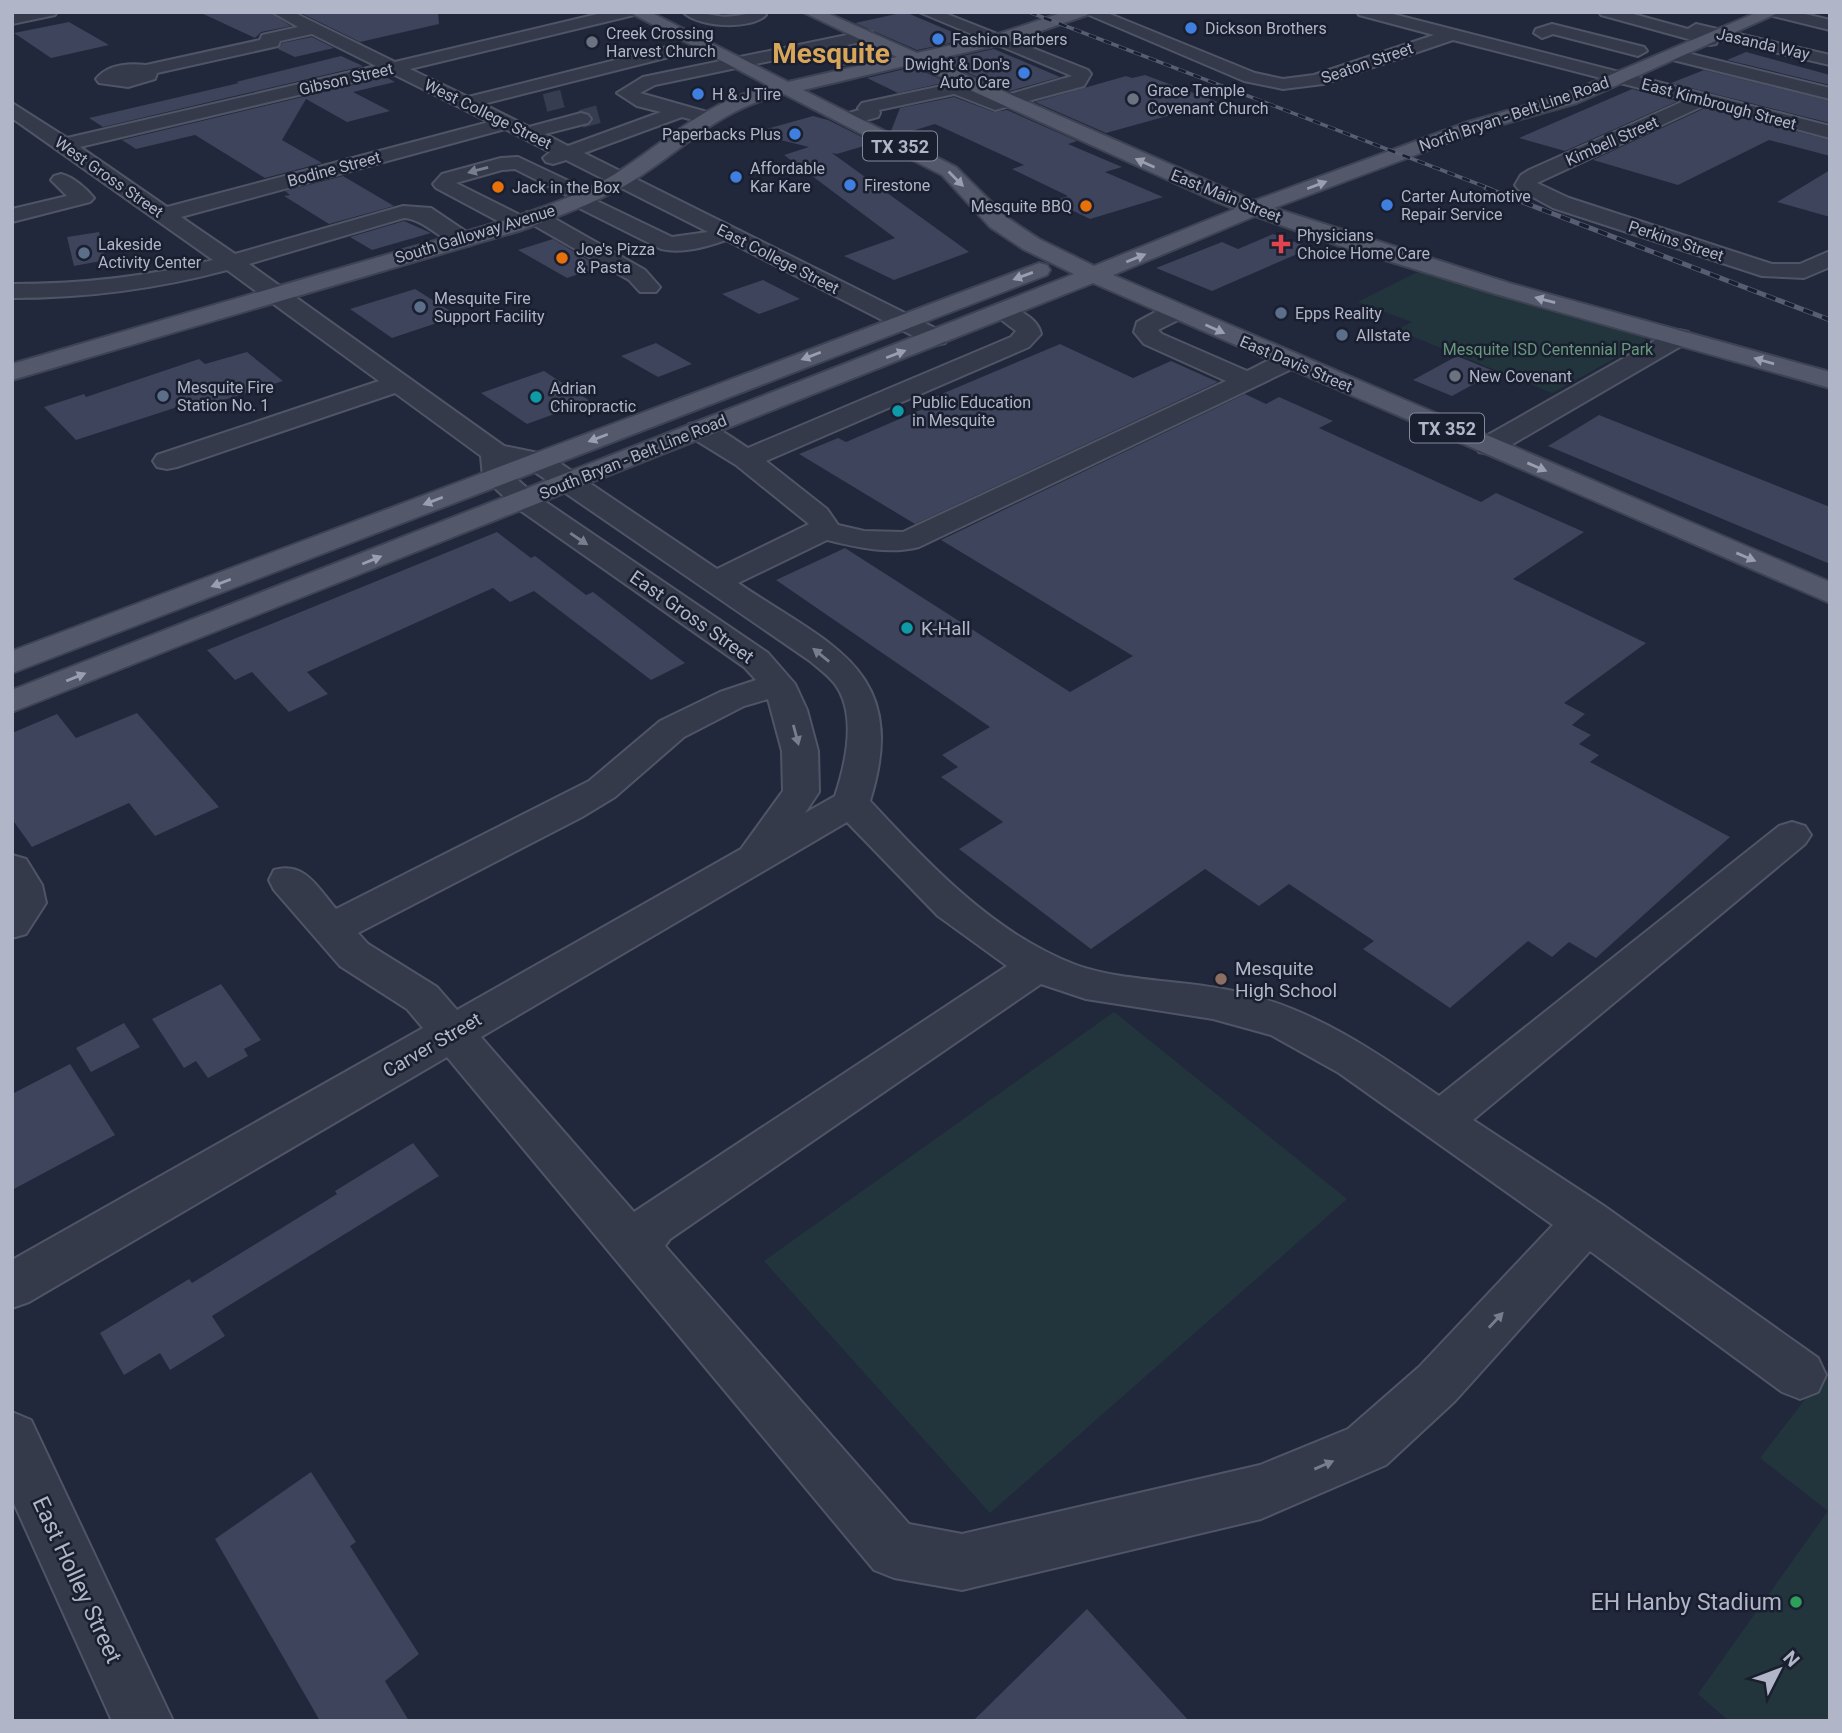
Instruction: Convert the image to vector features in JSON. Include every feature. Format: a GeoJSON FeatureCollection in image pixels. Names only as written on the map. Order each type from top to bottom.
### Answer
{"type":"FeatureCollection","features":[{"type":"Feature","properties":{"kind":"main road","name":"TX 352"},"geometry":{"type":"LineString","coordinates":[[637,12],[789,88]]}},
{"type":"Feature","properties":{"kind":"main road","name":"East Main Street"},"geometry":{"type":"LineString","coordinates":[[811,12],[918,58],[949,67],[971,87],[1010,100],[1224,198]]}},
{"type":"Feature","properties":{"kind":"main road"},"geometry":{"type":"LineString","coordinates":[[997,40],[998,35],[1068,12]]}},
{"type":"Feature","properties":{"kind":"main road"},"geometry":{"type":"LineString","coordinates":[[997,40],[1080,12]]}},
{"type":"Feature","properties":{"kind":"main road","name":"North Bryan - Belt Line Road"},"geometry":{"type":"LineString","coordinates":[[1557,83],[1588,62],[1638,51],[1736,12]]}},
{"type":"Feature","properties":{"kind":"main road","name":"North Bryan - Belt Line Road"},"geometry":{"type":"LineString","coordinates":[[1224,198],[1255,197],[1475,126],[1563,101],[1773,12]]}},
{"type":"Feature","properties":{"kind":"main road","name":"South Galloway Avenue"},"geometry":{"type":"LineString","coordinates":[[12,372],[527,220],[583,199],[621,179],[707,118],[751,96],[997,40]]}},
{"type":"Feature","properties":{"kind":"main road","name":"East Davis Street"},"geometry":{"type":"LineString","coordinates":[[789,88],[949,171],[998,222],[1031,244],[1064,261],[1175,312],[1830,594]]}},
{"type":"Feature","properties":{"kind":"main road","name":"East Main Street"},"geometry":{"type":"LineString","coordinates":[[1255,197],[1504,289],[1830,380]]}},
{"type":"Feature","properties":{"kind":"main road","name":"South Bryan - Belt Line Road"},"geometry":{"type":"LineString","coordinates":[[12,702],[1003,312],[1093,275],[1255,197]]}},
{"type":"Feature","properties":{"kind":"main road","name":"South Bryan - Belt Line Road"},"geometry":{"type":"LineString","coordinates":[[12,663],[283,559],[496,465],[538,461],[1224,198]]}},
{"type":"Feature","properties":{"kind":"main road"},"geometry":{"type":"LineString","coordinates":[[283,559],[309,585]]}},
{"type":"Feature","properties":{"kind":"street"},"geometry":{"type":"LineString","coordinates":[[12,19],[49,12]]}},
{"type":"Feature","properties":{"kind":"street","name":"West College Street"},"geometry":{"type":"LineString","coordinates":[[280,12],[466,103],[507,116],[528,133],[621,179]]}},
{"type":"Feature","properties":{"kind":"street","name":"Gibson Street"},"geometry":{"type":"LineString","coordinates":[[64,145],[628,12]]}},
{"type":"Feature","properties":{"kind":"street"},"geometry":{"type":"LineString","coordinates":[[691,12],[718,22],[758,13]]}},
{"type":"Feature","properties":{"kind":"street"},"geometry":{"type":"LineString","coordinates":[[927,12],[1082,74],[1078,82],[990,103],[971,87]]}},
{"type":"Feature","properties":{"kind":"street"},"geometry":{"type":"LineString","coordinates":[[970,12],[986,21],[972,26],[971,30]]}},
{"type":"Feature","properties":{"kind":"street","name":"Seaton Street"},"geometry":{"type":"LineString","coordinates":[[1090,12],[1250,77],[1283,84],[1317,80],[1450,35]]}},
{"type":"Feature","properties":{"kind":"street","name":"East Kimbrough Street"},"geometry":{"type":"LineString","coordinates":[[1365,12],[1503,48],[1588,62],[1620,78],[1830,132]]}},
{"type":"Feature","properties":{"kind":"street","name":"Jasanda Way"},"geometry":{"type":"LineString","coordinates":[[1606,12],[1830,60]]}},
{"type":"Feature","properties":{"kind":"street"},"geometry":{"type":"LineString","coordinates":[[1773,12],[1830,25]]}},
{"type":"Feature","properties":{"kind":"street"},"geometry":{"type":"LineString","coordinates":[[154,68],[272,42],[268,39],[313,29]]}},
{"type":"Feature","properties":{"kind":"street"},"geometry":{"type":"LineString","coordinates":[[1503,48],[1552,29],[1638,51]]}},
{"type":"Feature","properties":{"kind":"street"},"geometry":{"type":"LineString","coordinates":[[626,93],[649,80],[866,36]]}},
{"type":"Feature","properties":{"kind":"street"},"geometry":{"type":"LineString","coordinates":[[1536,36],[1588,62]]}},
{"type":"Feature","properties":{"kind":"street"},"geometry":{"type":"LineString","coordinates":[[764,57],[792,67],[860,52],[837,42]]}},
{"type":"Feature","properties":{"kind":"street"},"geometry":{"type":"LineString","coordinates":[[466,103],[699,43]]}},
{"type":"Feature","properties":{"kind":"street"},"geometry":{"type":"LineString","coordinates":[[488,45],[512,56]]}},
{"type":"Feature","properties":{"kind":"street"},"geometry":{"type":"LineString","coordinates":[[949,67],[1021,50]]}},
{"type":"Feature","properties":{"kind":"street"},"geometry":{"type":"LineString","coordinates":[[1675,55],[1830,94]]}},
{"type":"Feature","properties":{"kind":"street"},"geometry":{"type":"LineString","coordinates":[[535,66],[564,78]]}},
{"type":"Feature","properties":{"kind":"street"},"geometry":{"type":"LineString","coordinates":[[849,119],[870,113],[867,108],[869,107],[906,98],[1000,83],[949,67]]}},
{"type":"Feature","properties":{"kind":"street"},"geometry":{"type":"LineString","coordinates":[[439,90],[463,84]]}},
{"type":"Feature","properties":{"kind":"street"},"geometry":{"type":"LineString","coordinates":[[605,91],[626,93],[644,102],[707,118]]}},
{"type":"Feature","properties":{"kind":"street"},"geometry":{"type":"LineString","coordinates":[[906,98],[934,111]]}},
{"type":"Feature","properties":{"kind":"street","name":"Kimbell Street"},"geometry":{"type":"LineString","coordinates":[[1525,185],[1528,179],[1536,174],[1702,100]]}},
{"type":"Feature","properties":{"kind":"street"},"geometry":{"type":"LineString","coordinates":[[613,110],[644,102]]}},
{"type":"Feature","properties":{"kind":"street","name":"West Gross Street"},"geometry":{"type":"LineString","coordinates":[[12,109],[273,294]]}},
{"type":"Feature","properties":{"kind":"street"},"geometry":{"type":"LineString","coordinates":[[525,167],[569,154],[682,111]]}},
{"type":"Feature","properties":{"kind":"street","name":"Bodine Street"},"geometry":{"type":"LineString","coordinates":[[162,215],[507,116]]}},
{"type":"Feature","properties":{"kind":"street"},"geometry":{"type":"LineString","coordinates":[[528,133],[581,119]]}},
{"type":"Feature","properties":{"kind":"street"},"geometry":{"type":"LineString","coordinates":[[874,132],[904,124]]}},
{"type":"Feature","properties":{"kind":"street"},"geometry":{"type":"LineString","coordinates":[[648,287],[637,275],[527,220],[443,184],[449,177],[501,164],[518,163],[668,244],[701,241],[727,233]]}},
{"type":"Feature","properties":{"kind":"street"},"geometry":{"type":"LineString","coordinates":[[36,186],[100,170]]}},
{"type":"Feature","properties":{"kind":"street","name":"East College Street"},"geometry":{"type":"LineString","coordinates":[[621,179],[936,338]]}},
{"type":"Feature","properties":{"kind":"street"},"geometry":{"type":"LineString","coordinates":[[12,216],[83,198],[61,180]]}},
{"type":"Feature","properties":{"kind":"street","name":"Perkins Street"},"geometry":{"type":"LineString","coordinates":[[1525,185],[1561,203],[1770,271],[1804,271],[1830,258]]}},
{"type":"Feature","properties":{"kind":"street"},"geometry":{"type":"LineString","coordinates":[[12,290],[55,293],[121,285],[230,261],[403,212],[423,213],[463,240]]}},
{"type":"Feature","properties":{"kind":"street","name":"East Gross Street"},"geometry":{"type":"LineString","coordinates":[[273,294],[398,383],[496,465],[524,500],[756,660],[778,684],[790,710],[800,751],[801,792],[752,862]]}},
{"type":"Feature","properties":{"kind":"street"},"geometry":{"type":"LineString","coordinates":[[746,459],[1020,342],[1029,334],[1028,327],[1003,312]]}},
{"type":"Feature","properties":{"kind":"street"},"geometry":{"type":"LineString","coordinates":[[1175,312],[1146,327],[1146,332],[1153,340],[1247,381]]}},
{"type":"Feature","properties":{"kind":"street"},"geometry":{"type":"LineString","coordinates":[[1489,446],[1679,337]]}},
{"type":"Feature","properties":{"kind":"street"},"geometry":{"type":"LineString","coordinates":[[821,529],[863,540],[908,541],[1289,361]]}},
{"type":"Feature","properties":{"kind":"street"},"geometry":{"type":"LineString","coordinates":[[167,461],[398,383]]}},
{"type":"Feature","properties":{"kind":"street"},"geometry":{"type":"LineString","coordinates":[[699,430],[746,459],[817,515],[824,524],[820,532],[714,582]]}},
{"type":"Feature","properties":{"kind":"street"},"geometry":{"type":"LineString","coordinates":[[538,461],[822,654],[851,682],[863,716],[864,757],[851,803],[950,908],[1000,944],[1059,976],[1087,984],[1226,1006],[1284,1023],[1342,1055],[1587,1221],[1800,1375]]}},
{"type":"Feature","properties":{"kind":"street"},"geometry":{"type":"LineString","coordinates":[[331,929],[602,789],[672,729],[732,699],[778,684]]}},
{"type":"Feature","properties":{"kind":"street","name":"Carver Street"},"geometry":{"type":"LineString","coordinates":[[12,1286],[851,803]]}},
{"type":"Feature","properties":{"kind":"street"},"geometry":{"type":"LineString","coordinates":[[1440,1121],[1792,835]]}},
{"type":"Feature","properties":{"kind":"street"},"geometry":{"type":"LineString","coordinates":[[12,869],[23,885],[26,903],[12,924]]}},
{"type":"Feature","properties":{"kind":"street"},"geometry":{"type":"LineString","coordinates":[[288,880],[354,955],[422,998],[894,1550],[962,1562],[1261,1492],[1367,1447],[1437,1384],[1587,1221]]}},
{"type":"Feature","properties":{"kind":"street"},"geometry":{"type":"LineString","coordinates":[[636,1248],[653,1224],[1039,965]]}},
{"type":"Feature","properties":{"kind":"street","name":"East Holley Street"},"geometry":{"type":"LineString","coordinates":[[12,1438],[143,1721]]}},
{"type":"Feature","properties":{"kind":"green space","name":"Mesquite ISD Centennial Park"},"geometry":{"type":"Polygon","coordinates":[[[1418,272],[1636,334],[1644,337],[1646,341],[1552,393],[1397,330],[1412,322],[1358,302],[1418,272]]]}},
{"type":"Feature","properties":{"kind":"green space"},"geometry":{"type":"Polygon","coordinates":[[[1114,1012],[1347,1199],[990,1513],[764,1261],[1114,1012]]]}},
{"type":"Feature","properties":{"kind":"green space","name":"EH Hanby Stadium"},"geometry":{"type":"Polygon","coordinates":[[[1830,1367],[1830,1721],[1729,1721],[1698,1694],[1828,1511],[1760,1458],[1830,1367]]]}},
{"type":"Feature","properties":{"kind":"building"},"geometry":{"type":"Polygon","coordinates":[[[199,12],[269,12],[291,26],[261,32],[255,38],[199,12]]]}},
{"type":"Feature","properties":{"kind":"building"},"geometry":{"type":"Polygon","coordinates":[[[299,12],[438,12],[439,24],[360,42],[299,12]]]}},
{"type":"Feature","properties":{"kind":"building"},"geometry":{"type":"Polygon","coordinates":[[[905,12],[969,39],[917,50],[855,23],[905,12]]]}},
{"type":"Feature","properties":{"kind":"building"},"geometry":{"type":"Polygon","coordinates":[[[69,22],[109,45],[51,58],[14,33],[69,22]]]}},
{"type":"Feature","properties":{"kind":"building"},"geometry":{"type":"Polygon","coordinates":[[[312,37],[334,48],[295,57],[278,49],[282,43],[312,37]]]}},
{"type":"Feature","properties":{"kind":"building"},"geometry":{"type":"Polygon","coordinates":[[[864,44],[889,56],[844,66],[818,54],[864,44]]]}},
{"type":"Feature","properties":{"kind":"building"},"geometry":{"type":"Polygon","coordinates":[[[994,49],[1060,77],[1010,91],[940,61],[994,49]]]}},
{"type":"Feature","properties":{"kind":"building"},"geometry":{"type":"Polygon","coordinates":[[[1746,52],[1830,75],[1830,85],[1727,60],[1746,52]]]}},
{"type":"Feature","properties":{"kind":"building"},"geometry":{"type":"Polygon","coordinates":[[[341,56],[363,66],[103,127],[89,118],[239,83],[236,82],[341,56]]]}},
{"type":"Feature","properties":{"kind":"building"},"geometry":{"type":"Polygon","coordinates":[[[913,67],[947,82],[898,93],[867,78],[913,67]]]}},
{"type":"Feature","properties":{"kind":"building"},"geometry":{"type":"Polygon","coordinates":[[[1704,70],[1830,101],[1830,123],[1671,83],[1704,70]]]}},
{"type":"Feature","properties":{"kind":"building","name":"Grace Temple Covenant Church"},"geometry":{"type":"Polygon","coordinates":[[[1145,75],[1218,102],[1106,133],[1035,102],[1126,76],[1132,78],[1145,75]]]}},
{"type":"Feature","properties":{"kind":"building"},"geometry":{"type":"Polygon","coordinates":[[[386,77],[395,82],[353,92],[390,111],[347,122],[306,99],[282,140],[322,163],[265,178],[195,135],[136,149],[122,140],[386,77]]]}},
{"type":"Feature","properties":{"kind":"building"},"geometry":{"type":"Polygon","coordinates":[[[1632,89],[1678,101],[1565,151],[1519,138],[1632,89]]]}},
{"type":"Feature","properties":{"kind":"building"},"geometry":{"type":"Polygon","coordinates":[[[954,97],[994,112],[1007,110],[1077,141],[1068,144],[1122,167],[1105,172],[1163,197],[1090,219],[1053,201],[1068,196],[1012,169],[1024,165],[935,124],[899,135],[891,131],[900,108],[954,97]]]}},
{"type":"Feature","properties":{"kind":"building"},"geometry":{"type":"Polygon","coordinates":[[[1705,108],[1830,140],[1830,156],[1769,140],[1678,185],[1593,160],[1705,108]]]}},
{"type":"Feature","properties":{"kind":"building"},"geometry":{"type":"Polygon","coordinates":[[[813,116],[828,120],[874,143],[837,154],[832,153],[969,252],[894,280],[844,256],[895,238],[784,155],[809,147],[752,133],[813,116]]]}},
{"type":"Feature","properties":{"kind":"building"},"geometry":{"type":"Polygon","coordinates":[[[1830,170],[1830,217],[1777,202],[1830,170]]]}},
{"type":"Feature","properties":{"kind":"building"},"geometry":{"type":"Polygon","coordinates":[[[343,176],[394,206],[329,224],[284,196],[290,195],[285,191],[343,176]]]}},
{"type":"Feature","properties":{"kind":"building"},"geometry":{"type":"Polygon","coordinates":[[[404,221],[431,233],[372,250],[350,237],[404,221]]]}},
{"type":"Feature","properties":{"kind":"building"},"geometry":{"type":"Polygon","coordinates":[[[99,232],[106,260],[74,266],[67,237],[99,232]]]}},
{"type":"Feature","properties":{"kind":"building"},"geometry":{"type":"Polygon","coordinates":[[[1273,234],[1311,248],[1212,291],[1156,268],[1222,242],[1238,249],[1273,234]]]}},
{"type":"Feature","properties":{"kind":"building","name":"Joe's Pizza & Pasta"},"geometry":{"type":"Polygon","coordinates":[[[553,239],[600,267],[567,278],[518,250],[553,239]]]}},
{"type":"Feature","properties":{"kind":"building"},"geometry":{"type":"Polygon","coordinates":[[[763,280],[800,299],[759,314],[722,294],[763,280]]]}},
{"type":"Feature","properties":{"kind":"building","name":"Mesquite Fire Support Facility"},"geometry":{"type":"Polygon","coordinates":[[[415,289],[458,316],[392,338],[350,309],[415,289]]]}},
{"type":"Feature","properties":{"kind":"building"},"geometry":{"type":"Polygon","coordinates":[[[656,343],[692,364],[658,377],[621,356],[656,343]]]}},
{"type":"Feature","properties":{"kind":"building"},"geometry":{"type":"Polygon","coordinates":[[[1060,344],[1133,378],[1171,361],[1218,382],[915,524],[799,454],[838,438],[846,442],[925,408],[918,404],[1060,344]]]}},
{"type":"Feature","properties":{"kind":"building","name":"Mesquite Fire Station No. 1"},"geometry":{"type":"Polygon","coordinates":[[[247,352],[283,381],[202,407],[196,401],[76,440],[44,407],[84,394],[86,397],[199,359],[205,364],[247,352]]]}},
{"type":"Feature","properties":{"kind":"building","name":"New Covenant"},"geometry":{"type":"Polygon","coordinates":[[[1457,356],[1496,372],[1452,396],[1413,380],[1457,356]]]}},
{"type":"Feature","properties":{"kind":"building","name":"Adrian Chiropractic"},"geometry":{"type":"Polygon","coordinates":[[[544,371],[590,401],[527,424],[481,393],[544,371]]]}},
{"type":"Feature","properties":{"kind":"building"},"geometry":{"type":"Polygon","coordinates":[[[1245,394],[1266,404],[1279,397],[1333,421],[1319,428],[1481,502],[1496,493],[1584,532],[1513,579],[1646,643],[1564,703],[1585,714],[1572,725],[1591,735],[1579,744],[1599,755],[1590,762],[1730,837],[1596,958],[1569,942],[1552,957],[1528,941],[1450,1008],[1363,949],[1374,941],[1289,884],[1259,906],[1205,869],[1091,949],[959,849],[1003,822],[941,777],[958,767],[942,755],[990,727],[776,580],[845,548],[1070,692],[1133,656],[941,540],[1245,394]]]}},
{"type":"Feature","properties":{"kind":"building"},"geometry":{"type":"Polygon","coordinates":[[[1599,415],[1830,507],[1830,564],[1548,446],[1599,415]]]}},
{"type":"Feature","properties":{"kind":"building"},"geometry":{"type":"Polygon","coordinates":[[[497,532],[531,558],[535,556],[586,595],[593,592],[685,663],[651,680],[534,591],[510,602],[493,588],[307,672],[328,694],[289,712],[252,672],[235,680],[207,650],[497,532]]]}},
{"type":"Feature","properties":{"kind":"building"},"geometry":{"type":"Polygon","coordinates":[[[137,713],[219,807],[155,836],[129,803],[32,847],[12,819],[12,733],[57,714],[76,738],[137,713]]]}},
{"type":"Feature","properties":{"kind":"building"},"geometry":{"type":"Polygon","coordinates":[[[221,984],[261,1040],[244,1049],[248,1056],[208,1078],[196,1061],[184,1068],[152,1019],[221,984]]]}},
{"type":"Feature","properties":{"kind":"building"},"geometry":{"type":"Polygon","coordinates":[[[124,1023],[140,1047],[91,1072],[76,1048],[124,1023]]]}},
{"type":"Feature","properties":{"kind":"building"},"geometry":{"type":"Polygon","coordinates":[[[70,1064],[115,1135],[12,1190],[12,1094],[70,1064]]]}},
{"type":"Feature","properties":{"kind":"building"},"geometry":{"type":"Polygon","coordinates":[[[413,1143],[439,1176],[212,1316],[225,1336],[170,1370],[160,1353],[124,1375],[100,1333],[189,1279],[192,1283],[337,1194],[335,1191],[413,1143]]]}},
{"type":"Feature","properties":{"kind":"building"},"geometry":{"type":"Polygon","coordinates":[[[311,1472],[356,1542],[350,1546],[419,1654],[385,1681],[409,1721],[320,1721],[215,1539],[311,1472]]]}},
{"type":"Feature","properties":{"kind":"building"},"geometry":{"type":"Polygon","coordinates":[[[1087,1609],[1189,1721],[973,1721],[1087,1609]]]}},
{"type":"Feature","properties":{"kind":"tunnel"},"geometry":{"type":"LineString","coordinates":[[545,103],[568,97]]}},
{"type":"Feature","properties":{"kind":"tunnel"},"geometry":{"type":"LineString","coordinates":[[581,119],[603,113]]}},
{"type":"Feature","properties":{"kind":"railway"},"geometry":{"type":"LineString","coordinates":[[1029,12],[1491,189]]}},
{"type":"Feature","properties":{"kind":"railway"},"geometry":{"type":"LineString","coordinates":[[1486,188],[1830,320]]}},
{"type":"Feature","properties":{"kind":"place","name":"Dickson Brothers"},"geometry":{"type":"Point","coordinates":[1191,28]}},
{"type":"Feature","properties":{"kind":"place","name":"Fashion Barbers"},"geometry":{"type":"Point","coordinates":[938,39]}},
{"type":"Feature","properties":{"kind":"place","name":"Creek Crossing Harvest Church"},"geometry":{"type":"Point","coordinates":[592,42]}},
{"type":"Feature","properties":{"kind":"place","name":"Dwight & Don's Auto Care"},"geometry":{"type":"Point","coordinates":[1024,73]}},
{"type":"Feature","properties":{"kind":"place","name":"H & J Tire"},"geometry":{"type":"Point","coordinates":[698,94]}},
{"type":"Feature","properties":{"kind":"place","name":"Grace Temple Covenant Church"},"geometry":{"type":"Point","coordinates":[1133,99]}},
{"type":"Feature","properties":{"kind":"place","name":"Paperbacks Plus"},"geometry":{"type":"Point","coordinates":[795,134]}},
{"type":"Feature","properties":{"kind":"place","name":"Affordable Kar Kare"},"geometry":{"type":"Point","coordinates":[736,177]}},
{"type":"Feature","properties":{"kind":"place","name":"Firestone"},"geometry":{"type":"Point","coordinates":[850,185]}},
{"type":"Feature","properties":{"kind":"place","name":"Jack in the Box"},"geometry":{"type":"Point","coordinates":[498,187]}},
{"type":"Feature","properties":{"kind":"place","name":"Carter Automotive Repair Service"},"geometry":{"type":"Point","coordinates":[1387,205]}},
{"type":"Feature","properties":{"kind":"place","name":"Mesquite BBQ"},"geometry":{"type":"Point","coordinates":[1086,206]}},
{"type":"Feature","properties":{"kind":"place","name":"Physicians Choice Home Care"},"geometry":{"type":"Point","coordinates":[1281,244]}},
{"type":"Feature","properties":{"kind":"place","name":"Lakeside Activity Center"},"geometry":{"type":"Point","coordinates":[84,253]}},
{"type":"Feature","properties":{"kind":"place","name":"Joe's Pizza & Pasta"},"geometry":{"type":"Point","coordinates":[562,258]}},
{"type":"Feature","properties":{"kind":"place","name":"Mesquite Fire Support Facility"},"geometry":{"type":"Point","coordinates":[420,307]}},
{"type":"Feature","properties":{"kind":"place","name":"Epps Reality"},"geometry":{"type":"Point","coordinates":[1281,313]}},
{"type":"Feature","properties":{"kind":"place","name":"Allstate"},"geometry":{"type":"Point","coordinates":[1342,335]}},
{"type":"Feature","properties":{"kind":"place","name":"New Covenant"},"geometry":{"type":"Point","coordinates":[1455,376]}},
{"type":"Feature","properties":{"kind":"place","name":"Mesquite Fire Station No. 1"},"geometry":{"type":"Point","coordinates":[163,396]}},
{"type":"Feature","properties":{"kind":"place","name":"Adrian Chiropractic"},"geometry":{"type":"Point","coordinates":[536,397]}},
{"type":"Feature","properties":{"kind":"place","name":"Public Education in Mesquite"},"geometry":{"type":"Point","coordinates":[898,411]}},
{"type":"Feature","properties":{"kind":"place","name":"K-Hall"},"geometry":{"type":"Point","coordinates":[907,628]}},
{"type":"Feature","properties":{"kind":"place","name":"Mesquite High School"},"geometry":{"type":"Point","coordinates":[1221,979]}},
{"type":"Feature","properties":{"kind":"place","name":"EH Hanby Stadium"},"geometry":{"type":"Point","coordinates":[1796,1602]}},
{"type":"Feature","properties":{"kind":"district","name":"Mesquite"},"geometry":{"type":"Point","coordinates":[831,53]}}]}
